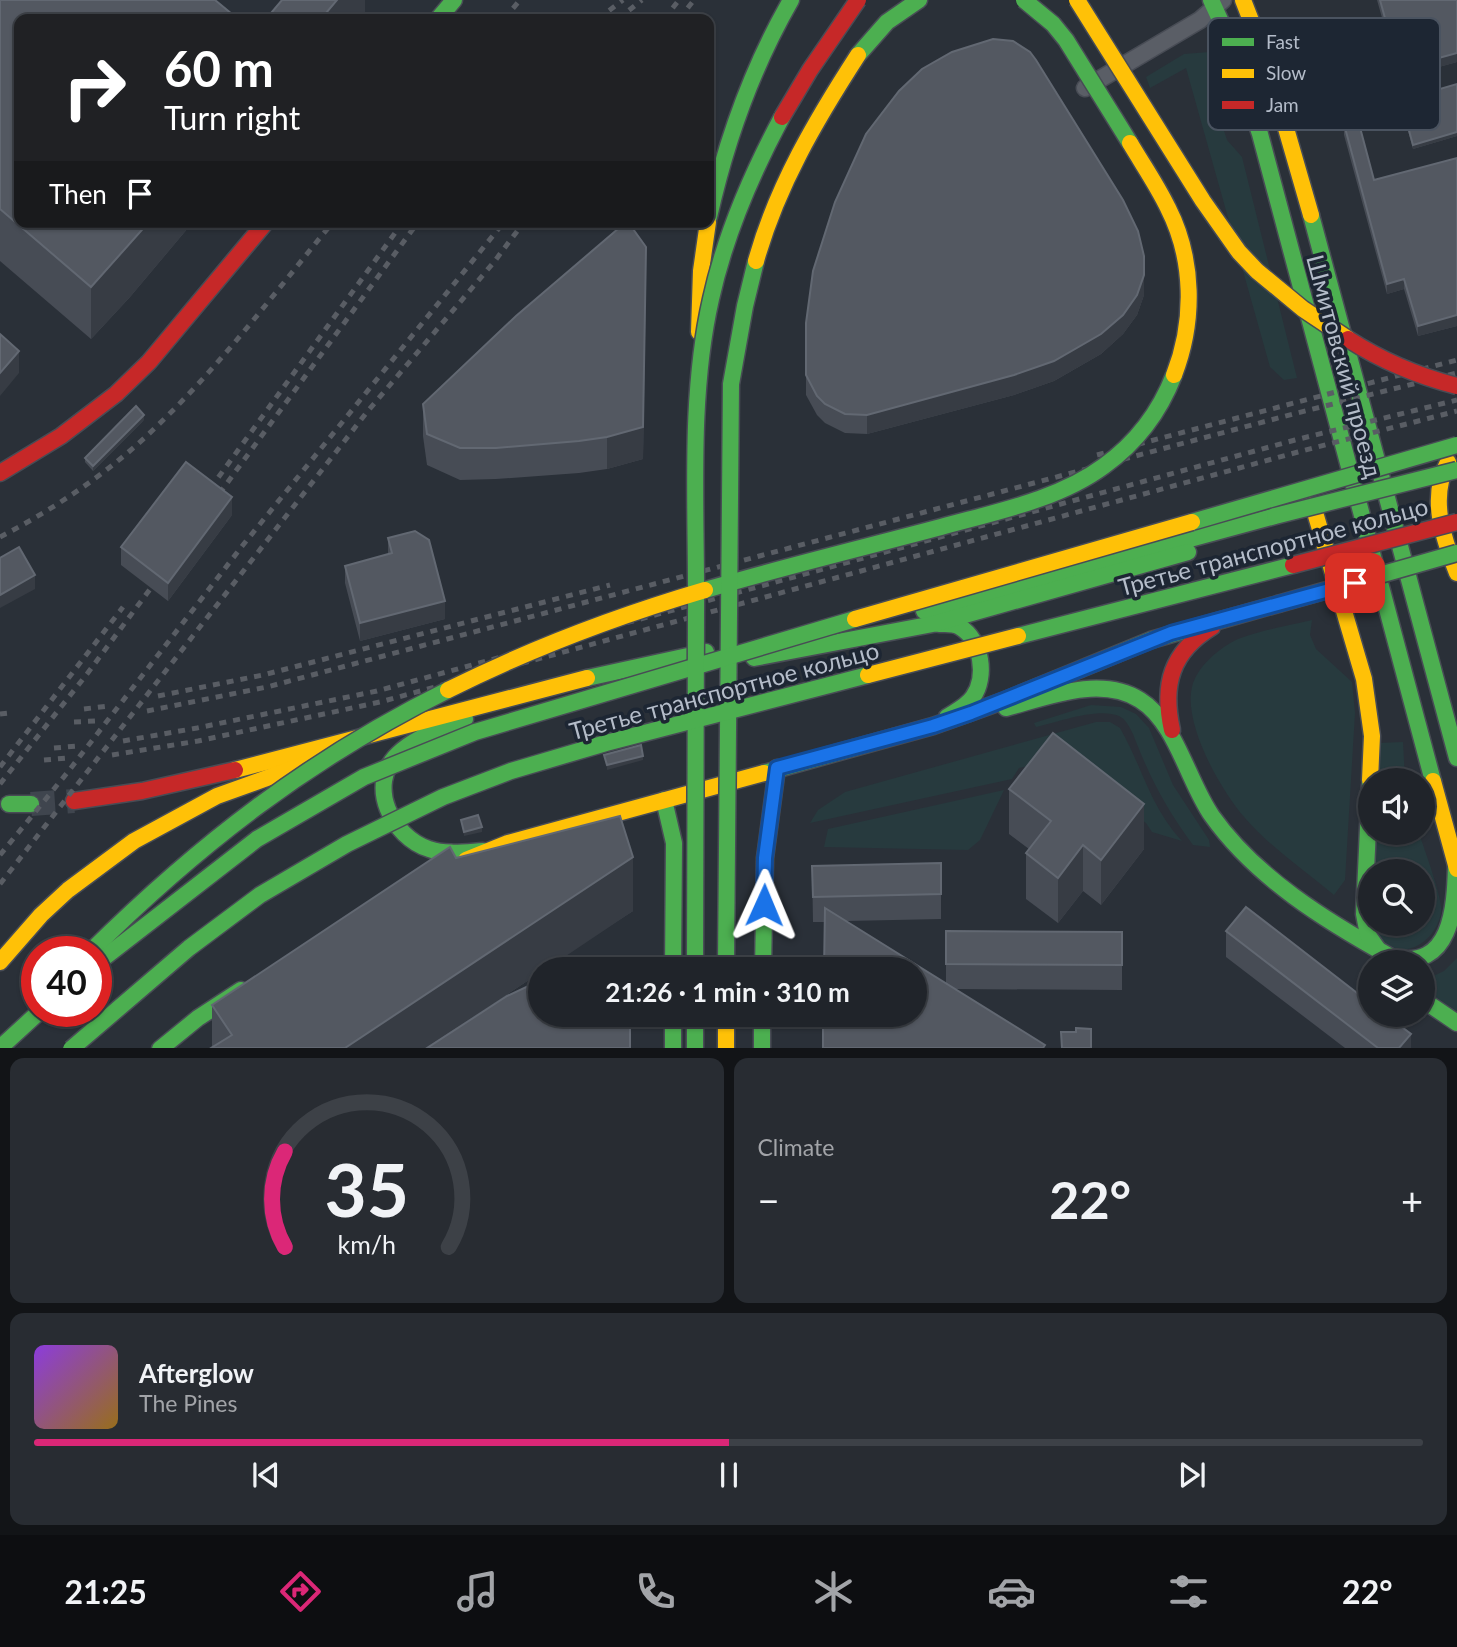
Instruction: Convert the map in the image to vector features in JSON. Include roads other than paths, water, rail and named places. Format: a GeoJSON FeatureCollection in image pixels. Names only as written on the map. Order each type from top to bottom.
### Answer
{"type":"FeatureCollection","features":[{"type":"Feature","properties":{"kind":"main road"},"geometry":{"type":"LineString","coordinates":[[442,14],[454,0]]}},
{"type":"Feature","properties":{"kind":"main road"},"geometry":{"type":"LineString","coordinates":[[714,199],[746,96],[765,50],[791,0]]}},
{"type":"Feature","properties":{"kind":"main road"},"geometry":{"type":"LineString","coordinates":[[699,391],[711,301],[721,260],[755,164],[817,58],[858,0]]}},
{"type":"Feature","properties":{"kind":"main road"},"geometry":{"type":"LineString","coordinates":[[726,957],[729,443],[733,371],[742,318],[766,227],[786,179],[858,55],[895,0]]}},
{"type":"Feature","properties":{"kind":"main road"},"geometry":{"type":"LineString","coordinates":[[858,55],[887,22],[919,0]]}},
{"type":"Feature","properties":{"kind":"main road"},"geometry":{"type":"LineString","coordinates":[[107,936],[172,874],[269,796],[365,735],[463,681],[576,632],[671,600],[1037,499],[1084,478],[1121,452],[1158,408],[1178,368],[1186,339],[1189,310],[1185,255],[1178,230],[1157,187],[1066,40],[1053,23],[1024,0]]}},
{"type":"Feature","properties":{"kind":"main road"},"geometry":{"type":"LineString","coordinates":[[1077,0],[1203,201],[1239,252],[1257,271],[1303,309],[1371,354],[1426,378],[1457,386]]}},
{"type":"Feature","properties":{"kind":"main road","name":"Шмитовский проезд"},"geometry":{"type":"LineString","coordinates":[[1243,0],[1250,18]]}},
{"type":"Feature","properties":{"kind":"main road","name":"Шмитовский проезд"},"geometry":{"type":"LineString","coordinates":[[1259,130],[1456,867],[1453,928],[1444,943],[1434,950]]}},
{"type":"Feature","properties":{"kind":"main road","name":"Шмитовский проезд"},"geometry":{"type":"LineString","coordinates":[[1288,130],[1457,758]]}},
{"type":"Feature","properties":{"kind":"main road"},"geometry":{"type":"LineString","coordinates":[[0,473],[61,436],[116,394],[149,362],[261,228]]}},
{"type":"Feature","properties":{"kind":"main road"},"geometry":{"type":"LineString","coordinates":[[695,957],[699,391],[701,271],[707,228]]}},
{"type":"Feature","properties":{"kind":"main road","name":"Третье транспортное кольцо"},"geometry":{"type":"LineString","coordinates":[[112,952],[257,839],[364,777],[475,732],[621,687],[1457,445]]}},
{"type":"Feature","properties":{"kind":"main road"},"geometry":{"type":"LineString","coordinates":[[1457,453],[1441,475],[1439,499],[1448,552],[1457,573]]}},
{"type":"Feature","properties":{"kind":"main road"},"geometry":{"type":"LineString","coordinates":[[0,962],[41,915],[96,867],[125,847],[217,796],[338,753],[465,714],[544,702],[933,624],[1457,470]]}},
{"type":"Feature","properties":{"kind":"main road"},"geometry":{"type":"LineString","coordinates":[[74,801],[184,782],[465,714],[689,655],[931,610],[1276,522],[1457,482]]}},
{"type":"Feature","properties":{"kind":"main road"},"geometry":{"type":"LineString","coordinates":[[764,642],[1236,505],[1295,495],[1305,499],[1314,509],[1364,679],[1372,736],[1371,768]]}},
{"type":"Feature","properties":{"kind":"main road","name":"Третье транспортное кольцо"},"geometry":{"type":"LineString","coordinates":[[71,1048],[189,948],[260,895],[347,844],[443,797],[511,771],[606,743],[1457,522]]}},
{"type":"Feature","properties":{"kind":"main road"},"geometry":{"type":"LineString","coordinates":[[933,726],[1003,701],[1151,639],[1457,553]]}},
{"type":"Feature","properties":{"kind":"main road"},"geometry":{"type":"LineString","coordinates":[[1431,561],[1457,561]]}},
{"type":"Feature","properties":{"kind":"main road"},"geometry":{"type":"LineString","coordinates":[[1184,765],[1170,724],[1168,708],[1170,677],[1180,652],[1197,635],[1210,628],[1278,604]]}},
{"type":"Feature","properties":{"kind":"main road"},"geometry":{"type":"LineString","coordinates":[[933,624],[950,624],[962,628],[979,653],[980,668],[974,696],[933,726]]}},
{"type":"Feature","properties":{"kind":"main road"},"geometry":{"type":"LineString","coordinates":[[446,869],[486,851],[933,726],[1074,692],[1112,690],[1138,698],[1156,712],[1209,812],[1231,841],[1262,869],[1369,950]]}},
{"type":"Feature","properties":{"kind":"main road"},"geometry":{"type":"LineString","coordinates":[[465,714],[402,750],[390,763],[383,778],[383,793],[390,814],[399,829],[412,841],[427,849],[449,853],[486,851]]}},
{"type":"Feature","properties":{"kind":"main road"},"geometry":{"type":"LineString","coordinates":[[763,957],[765,858],[777,768]]}},
{"type":"Feature","properties":{"kind":"main road"},"geometry":{"type":"LineString","coordinates":[[664,800],[674,843],[673,957]]}},
{"type":"Feature","properties":{"kind":"main road"},"geometry":{"type":"LineString","coordinates":[[9,804],[31,804]]}},
{"type":"Feature","properties":{"kind":"main road"},"geometry":{"type":"LineString","coordinates":[[1368,845],[1365,922],[1375,950]]}},
{"type":"Feature","properties":{"kind":"main road"},"geometry":{"type":"LineString","coordinates":[[160,1048],[198,1018],[255,981]]}},
{"type":"Feature","properties":{"kind":"main road"},"geometry":{"type":"LineString","coordinates":[[1435,1008],[1457,1023]]}},
{"type":"Feature","properties":{"kind":"main road"},"geometry":{"type":"LineString","coordinates":[[0,1048],[22,1027]]}},
{"type":"Feature","properties":{"kind":"main road"},"geometry":{"type":"LineString","coordinates":[[673,1027],[673,1048]]}},
{"type":"Feature","properties":{"kind":"main road"},"geometry":{"type":"LineString","coordinates":[[695,1027],[695,1048]]}},
{"type":"Feature","properties":{"kind":"main road"},"geometry":{"type":"LineString","coordinates":[[726,1027],[726,1048]]}},
{"type":"Feature","properties":{"kind":"main road"},"geometry":{"type":"LineString","coordinates":[[762,1027],[762,1048]]}},
{"type":"Feature","properties":{"kind":"street"},"geometry":{"type":"LineString","coordinates":[[1085,88],[1200,20],[1216,2]]}},
{"type":"Feature","properties":{"kind":"tunnel"},"geometry":{"type":"LineString","coordinates":[[31,804],[74,801]]}},
{"type":"Feature","properties":{"kind":"railway"},"geometry":{"type":"LineString","coordinates":[[508,14],[520,0]]}},
{"type":"Feature","properties":{"kind":"railway"},"geometry":{"type":"LineString","coordinates":[[605,14],[623,0]]}},
{"type":"Feature","properties":{"kind":"railway"},"geometry":{"type":"LineString","coordinates":[[624,14],[642,0]]}},
{"type":"Feature","properties":{"kind":"railway"},"geometry":{"type":"LineString","coordinates":[[668,14],[679,0]]}},
{"type":"Feature","properties":{"kind":"railway"},"geometry":{"type":"LineString","coordinates":[[683,14],[694,0]]}},
{"type":"Feature","properties":{"kind":"railway"},"geometry":{"type":"LineString","coordinates":[[0,537],[82,488],[121,459],[156,427],[226,353],[328,228]]}},
{"type":"Feature","properties":{"kind":"railway"},"geometry":{"type":"LineString","coordinates":[[202,500],[399,228]]}},
{"type":"Feature","properties":{"kind":"railway"},"geometry":{"type":"LineString","coordinates":[[211,505],[414,228]]}},
{"type":"Feature","properties":{"kind":"railway"},"geometry":{"type":"LineString","coordinates":[[0,855],[67,773],[243,545],[499,228]]}},
{"type":"Feature","properties":{"kind":"railway"},"geometry":{"type":"LineString","coordinates":[[0,884],[367,412],[520,228]]}},
{"type":"Feature","properties":{"kind":"railway"},"geometry":{"type":"LineString","coordinates":[[1097,455],[1457,360]]}},
{"type":"Feature","properties":{"kind":"railway"},"geometry":{"type":"LineString","coordinates":[[147,711],[267,687],[1297,413],[1457,373]]}},
{"type":"Feature","properties":{"kind":"railway"},"geometry":{"type":"LineString","coordinates":[[123,741],[377,691],[1295,440],[1457,400]]}},
{"type":"Feature","properties":{"kind":"railway"},"geometry":{"type":"LineString","coordinates":[[112,755],[198,741],[380,702],[1457,411]]}},
{"type":"Feature","properties":{"kind":"railway"},"geometry":{"type":"LineString","coordinates":[[0,784],[162,573]]}},
{"type":"Feature","properties":{"kind":"railway"},"geometry":{"type":"LineString","coordinates":[[158,696],[263,675],[610,585]]}},
{"type":"Feature","properties":{"kind":"railway"},"geometry":{"type":"LineString","coordinates":[[0,767],[123,607]]}},
{"type":"Feature","properties":{"kind":"railway"},"geometry":{"type":"LineString","coordinates":[[84,709],[108,706]]}},
{"type":"Feature","properties":{"kind":"railway"},"geometry":{"type":"LineString","coordinates":[[0,714],[9,713]]}},
{"type":"Feature","properties":{"kind":"railway"},"geometry":{"type":"LineString","coordinates":[[74,722],[95,721]]}},
{"type":"Feature","properties":{"kind":"railway"},"geometry":{"type":"LineString","coordinates":[[54,748],[77,746]]}},
{"type":"Feature","properties":{"kind":"railway"},"geometry":{"type":"LineString","coordinates":[[44,760],[67,758]]}}]}
